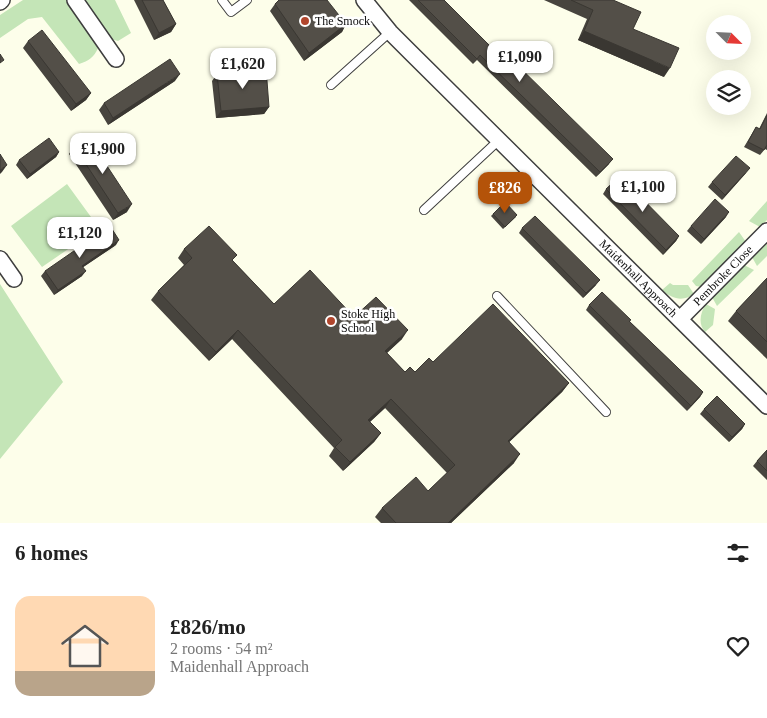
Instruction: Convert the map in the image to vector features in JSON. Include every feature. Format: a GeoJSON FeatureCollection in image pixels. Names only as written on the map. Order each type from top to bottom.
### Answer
{"type":"FeatureCollection","features":[{"type":"Feature","properties":{"kind":"street"},"geometry":{"type":"LineString","coordinates":[[75,0],[116,59]]}},
{"type":"Feature","properties":{"kind":"street","name":"Maidenhall Approach"},"geometry":{"type":"LineString","coordinates":[[364,0],[390,32],[767,406]]}},
{"type":"Feature","properties":{"kind":"street","name":"Pembroke Close"},"geometry":{"type":"LineString","coordinates":[[680,319],[767,231]]}},
{"type":"Feature","properties":{"kind":"street"},"geometry":{"type":"LineString","coordinates":[[0,259],[14,279]]}},
{"type":"Feature","properties":{"kind":"lane"},"geometry":{"type":"LineString","coordinates":[[222,0],[231,12],[247,0]]}},
{"type":"Feature","properties":{"kind":"lane"},"geometry":{"type":"LineString","coordinates":[[331,85],[390,32]]}},
{"type":"Feature","properties":{"kind":"lane"},"geometry":{"type":"LineString","coordinates":[[424,210],[499,140]]}},
{"type":"Feature","properties":{"kind":"lane"},"geometry":{"type":"LineString","coordinates":[[497,296],[606,412]]}},
{"type":"Feature","properties":{"kind":"green space"},"geometry":{"type":"Polygon","coordinates":[[[23,0],[66,0],[98,48],[95,54],[79,64],[42,17],[28,19],[0,38],[0,15],[23,0]]]}},
{"type":"Feature","properties":{"kind":"green space"},"geometry":{"type":"Polygon","coordinates":[[[82,0],[115,0],[131,33],[118,41],[107,38],[82,0]]]}},
{"type":"Feature","properties":{"kind":"green space"},"geometry":{"type":"Polygon","coordinates":[[[67,184],[99,228],[42,267],[11,226],[67,184]]]}},
{"type":"Feature","properties":{"kind":"green space"},"geometry":{"type":"Polygon","coordinates":[[[767,201],[767,220],[760,227],[749,221],[767,201]]]}},
{"type":"Feature","properties":{"kind":"green space"},"geometry":{"type":"Polygon","coordinates":[[[739,232],[746,242],[702,287],[696,286],[692,281],[739,232]]]}},
{"type":"Feature","properties":{"kind":"green space"},"geometry":{"type":"Polygon","coordinates":[[[767,242],[767,256],[757,266],[752,257],[767,242]]]}},
{"type":"Feature","properties":{"kind":"green space"},"geometry":{"type":"Polygon","coordinates":[[[744,265],[754,270],[717,306],[712,297],[744,265]]]}},
{"type":"Feature","properties":{"kind":"green space"},"geometry":{"type":"Polygon","coordinates":[[[670,283],[673,285],[688,285],[694,294],[682,299],[670,296],[662,290],[670,283]]]}},
{"type":"Feature","properties":{"kind":"green space"},"geometry":{"type":"Polygon","coordinates":[[[0,284],[63,382],[0,459],[0,284]]]}},
{"type":"Feature","properties":{"kind":"green space"},"geometry":{"type":"Polygon","coordinates":[[[706,304],[715,309],[713,325],[705,332],[701,326],[701,318],[706,304]]]}},
{"type":"Feature","properties":{"kind":"building"},"geometry":{"type":"Polygon","coordinates":[[[142,0],[163,0],[176,24],[159,33],[142,0]]]}},
{"type":"Feature","properties":{"kind":"building","name":"The Smock"},"geometry":{"type":"Polygon","coordinates":[[[279,0],[327,0],[346,24],[309,53],[275,4],[279,0]]]}},
{"type":"Feature","properties":{"kind":"building"},"geometry":{"type":"Polygon","coordinates":[[[418,0],[444,0],[501,57],[505,53],[613,159],[600,172],[480,55],[477,59],[418,0]]]}},
{"type":"Feature","properties":{"kind":"building"},"geometry":{"type":"Polygon","coordinates":[[[571,0],[613,0],[641,12],[633,29],[679,48],[670,68],[584,31],[593,10],[571,0]]]}},
{"type":"Feature","properties":{"kind":"building"},"geometry":{"type":"Polygon","coordinates":[[[42,30],[91,93],[76,104],[28,41],[42,30]]]}},
{"type":"Feature","properties":{"kind":"building"},"geometry":{"type":"Polygon","coordinates":[[[0,54],[4,60],[0,63],[0,54]]]}},
{"type":"Feature","properties":{"kind":"building"},"geometry":{"type":"Polygon","coordinates":[[[170,59],[180,74],[113,118],[104,103],[170,59]]]}},
{"type":"Feature","properties":{"kind":"building"},"geometry":{"type":"Polygon","coordinates":[[[266,68],[269,107],[221,111],[217,74],[266,68]]]}},
{"type":"Feature","properties":{"kind":"building"},"geometry":{"type":"Polygon","coordinates":[[[767,115],[767,145],[764,150],[748,142],[756,127],[760,129],[767,115]]]}},
{"type":"Feature","properties":{"kind":"building"},"geometry":{"type":"Polygon","coordinates":[[[88,137],[132,204],[118,213],[74,146],[88,137]]]}},
{"type":"Feature","properties":{"kind":"building"},"geometry":{"type":"Polygon","coordinates":[[[49,138],[59,152],[30,174],[19,160],[49,138]]]}},
{"type":"Feature","properties":{"kind":"building"},"geometry":{"type":"Polygon","coordinates":[[[0,154],[7,165],[0,170],[0,154]]]}},
{"type":"Feature","properties":{"kind":"building"},"geometry":{"type":"Polygon","coordinates":[[[736,156],[750,168],[725,195],[712,182],[736,156]]]}},
{"type":"Feature","properties":{"kind":"building"},"geometry":{"type":"Polygon","coordinates":[[[620,176],[679,236],[666,250],[606,189],[620,176]]]}},
{"type":"Feature","properties":{"kind":"building"},"geometry":{"type":"Polygon","coordinates":[[[715,199],[729,212],[704,239],[691,226],[715,199]]]}},
{"type":"Feature","properties":{"kind":"building"},"geometry":{"type":"Polygon","coordinates":[[[505,202],[517,215],[505,227],[493,214],[505,202]]]}},
{"type":"Feature","properties":{"kind":"building"},"geometry":{"type":"Polygon","coordinates":[[[535,216],[600,280],[586,293],[522,228],[535,216]]]}},
{"type":"Feature","properties":{"kind":"building"},"geometry":{"type":"Polygon","coordinates":[[[110,226],[119,240],[82,266],[86,271],[58,290],[45,271],[110,226]]]}},
{"type":"Feature","properties":{"kind":"building"},"geometry":{"type":"Polygon","coordinates":[[[209,226],[237,255],[232,260],[274,304],[310,270],[354,317],[376,297],[408,330],[385,351],[405,372],[410,367],[415,372],[429,358],[433,362],[493,304],[569,383],[508,441],[520,454],[448,523],[396,523],[382,508],[416,477],[428,491],[455,465],[391,399],[368,420],[381,433],[350,462],[335,447],[342,440],[238,330],[216,352],[158,291],[192,258],[184,249],[209,226]]]}},
{"type":"Feature","properties":{"kind":"building"},"geometry":{"type":"Polygon","coordinates":[[[767,278],[767,342],[736,311],[767,278]]]}},
{"type":"Feature","properties":{"kind":"building"},"geometry":{"type":"Polygon","coordinates":[[[602,292],[631,320],[629,321],[703,392],[691,406],[589,305],[602,292]]]}},
{"type":"Feature","properties":{"kind":"building"},"geometry":{"type":"Polygon","coordinates":[[[717,396],[745,424],[732,437],[704,409],[717,396]]]}},
{"type":"Feature","properties":{"kind":"building"},"geometry":{"type":"Polygon","coordinates":[[[767,450],[767,471],[757,461],[767,450]]]}},
{"type":"Feature","properties":{"kind":"place","name":"The Smock"},"geometry":{"type":"Point","coordinates":[305,21]}},
{"type":"Feature","properties":{"kind":"place","name":"Stoke High School"},"geometry":{"type":"Point","coordinates":[331,321]}}]}
